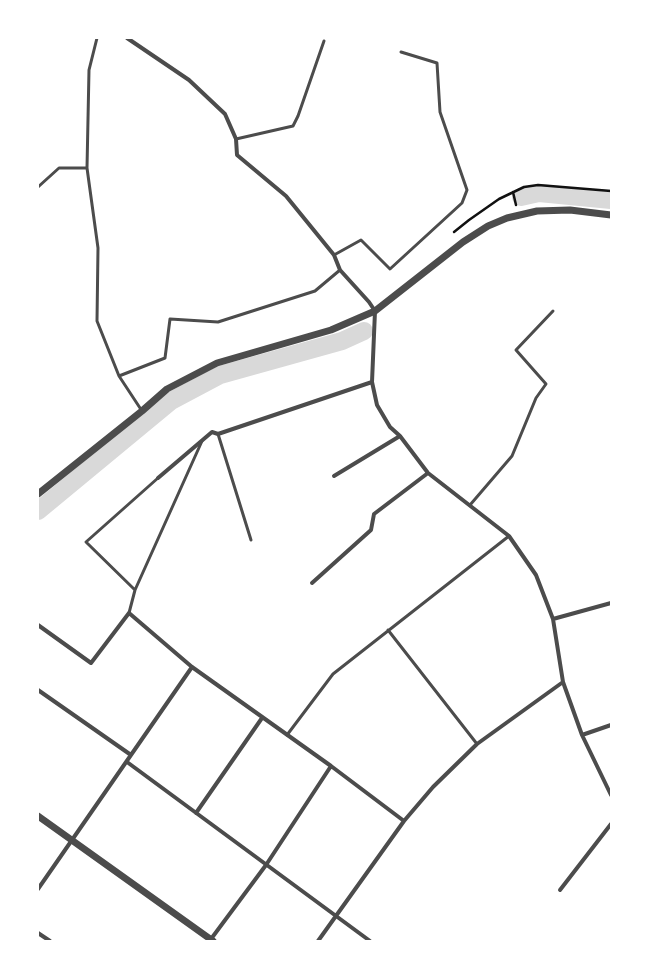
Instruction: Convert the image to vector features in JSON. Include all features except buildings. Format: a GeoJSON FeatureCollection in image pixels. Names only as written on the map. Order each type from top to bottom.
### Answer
{"type":"FeatureCollection","features":[{"type":"Feature","properties":{"kind":"street"},"geometry":{"type":"LineString","coordinates":[[127,38],[189,80],[225,114],[236,139],[237,155],[286,196],[334,255],[340,270],[369,302],[375,311],[372,382],[377,405],[390,427],[400,436],[428,473],[509,536],[536,575],[553,619],[563,682],[582,735],[611,795]]}},
{"type":"Feature","properties":{"kind":"street"},"geometry":{"type":"LineString","coordinates":[[38,494],[142,411],[167,389],[217,362],[331,330],[375,311],[463,242],[488,226],[507,218],[537,211],[570,210],[611,215]]}},
{"type":"Feature","properties":{"kind":"street"},"geometry":{"type":"LineString","coordinates":[[158,478],[212,432],[218,434],[372,382]]}},
{"type":"Feature","properties":{"kind":"street"},"geometry":{"type":"LineString","coordinates":[[334,476],[400,436]]}},
{"type":"Feature","properties":{"kind":"street"},"geometry":{"type":"LineString","coordinates":[[312,583],[371,530],[374,514],[428,473]]}},
{"type":"Feature","properties":{"kind":"street"},"geometry":{"type":"LineString","coordinates":[[553,619],[611,603]]}},
{"type":"Feature","properties":{"kind":"street"},"geometry":{"type":"LineString","coordinates":[[38,625],[91,663],[129,613],[192,667],[331,766],[404,821]]}},
{"type":"Feature","properties":{"kind":"street"},"geometry":{"type":"LineString","coordinates":[[38,889],[192,667]]}},
{"type":"Feature","properties":{"kind":"street"},"geometry":{"type":"LineString","coordinates":[[318,941],[404,821],[433,787],[477,744],[563,682]]}},
{"type":"Feature","properties":{"kind":"street"},"geometry":{"type":"LineString","coordinates":[[38,690],[131,755]]}},
{"type":"Feature","properties":{"kind":"street"},"geometry":{"type":"LineString","coordinates":[[196,813],[262,718]]}},
{"type":"Feature","properties":{"kind":"street"},"geometry":{"type":"LineString","coordinates":[[582,735],[611,725]]}},
{"type":"Feature","properties":{"kind":"street"},"geometry":{"type":"LineString","coordinates":[[127,762],[370,941]]}},
{"type":"Feature","properties":{"kind":"street"},"geometry":{"type":"LineString","coordinates":[[38,816],[212,940],[266,865],[331,766]]}},
{"type":"Feature","properties":{"kind":"street"},"geometry":{"type":"LineString","coordinates":[[560,890],[611,824]]}},
{"type":"Feature","properties":{"kind":"street"},"geometry":{"type":"LineString","coordinates":[[38,933],[50,941]]}},
{"type":"Feature","properties":{"kind":"lane"},"geometry":{"type":"LineString","coordinates":[[97,38],[89,70],[87,168],[98,248],[97,321],[119,376],[142,411]]}},
{"type":"Feature","properties":{"kind":"lane"},"geometry":{"type":"LineString","coordinates":[[236,139],[293,126],[298,116],[324,40]]}},
{"type":"Feature","properties":{"kind":"lane"},"geometry":{"type":"LineString","coordinates":[[334,255],[361,240],[390,269],[462,203],[467,190],[440,112],[437,63],[402,52]]}},
{"type":"Feature","properties":{"kind":"lane"},"geometry":{"type":"LineString","coordinates":[[38,187],[59,168],[87,168]]}},
{"type":"Feature","properties":{"kind":"lane"},"geometry":{"type":"LineString","coordinates":[[119,376],[165,358],[170,319],[218,322],[315,291],[340,270]]}},
{"type":"Feature","properties":{"kind":"lane"},"geometry":{"type":"LineString","coordinates":[[470,505],[512,456],[536,398],[546,384],[516,350],[553,311]]}},
{"type":"Feature","properties":{"kind":"lane"},"geometry":{"type":"LineString","coordinates":[[218,434],[251,540]]}},
{"type":"Feature","properties":{"kind":"lane"},"geometry":{"type":"LineString","coordinates":[[129,613],[135,590],[203,440]]}},
{"type":"Feature","properties":{"kind":"lane"},"geometry":{"type":"LineString","coordinates":[[135,590],[86,542],[158,478]]}},
{"type":"Feature","properties":{"kind":"lane"},"geometry":{"type":"LineString","coordinates":[[287,735],[333,674],[509,536]]}},
{"type":"Feature","properties":{"kind":"lane"},"geometry":{"type":"LineString","coordinates":[[388,630],[477,744]]}},
{"type":"Feature","properties":{"kind":"waterway"},"geometry":{"type":"LineString","coordinates":[[521,197],[539,193],[611,200]]}},
{"type":"Feature","properties":{"kind":"waterway"},"geometry":{"type":"LineString","coordinates":[[38,511],[171,401],[220,375],[342,341],[364,331]]}}]}
